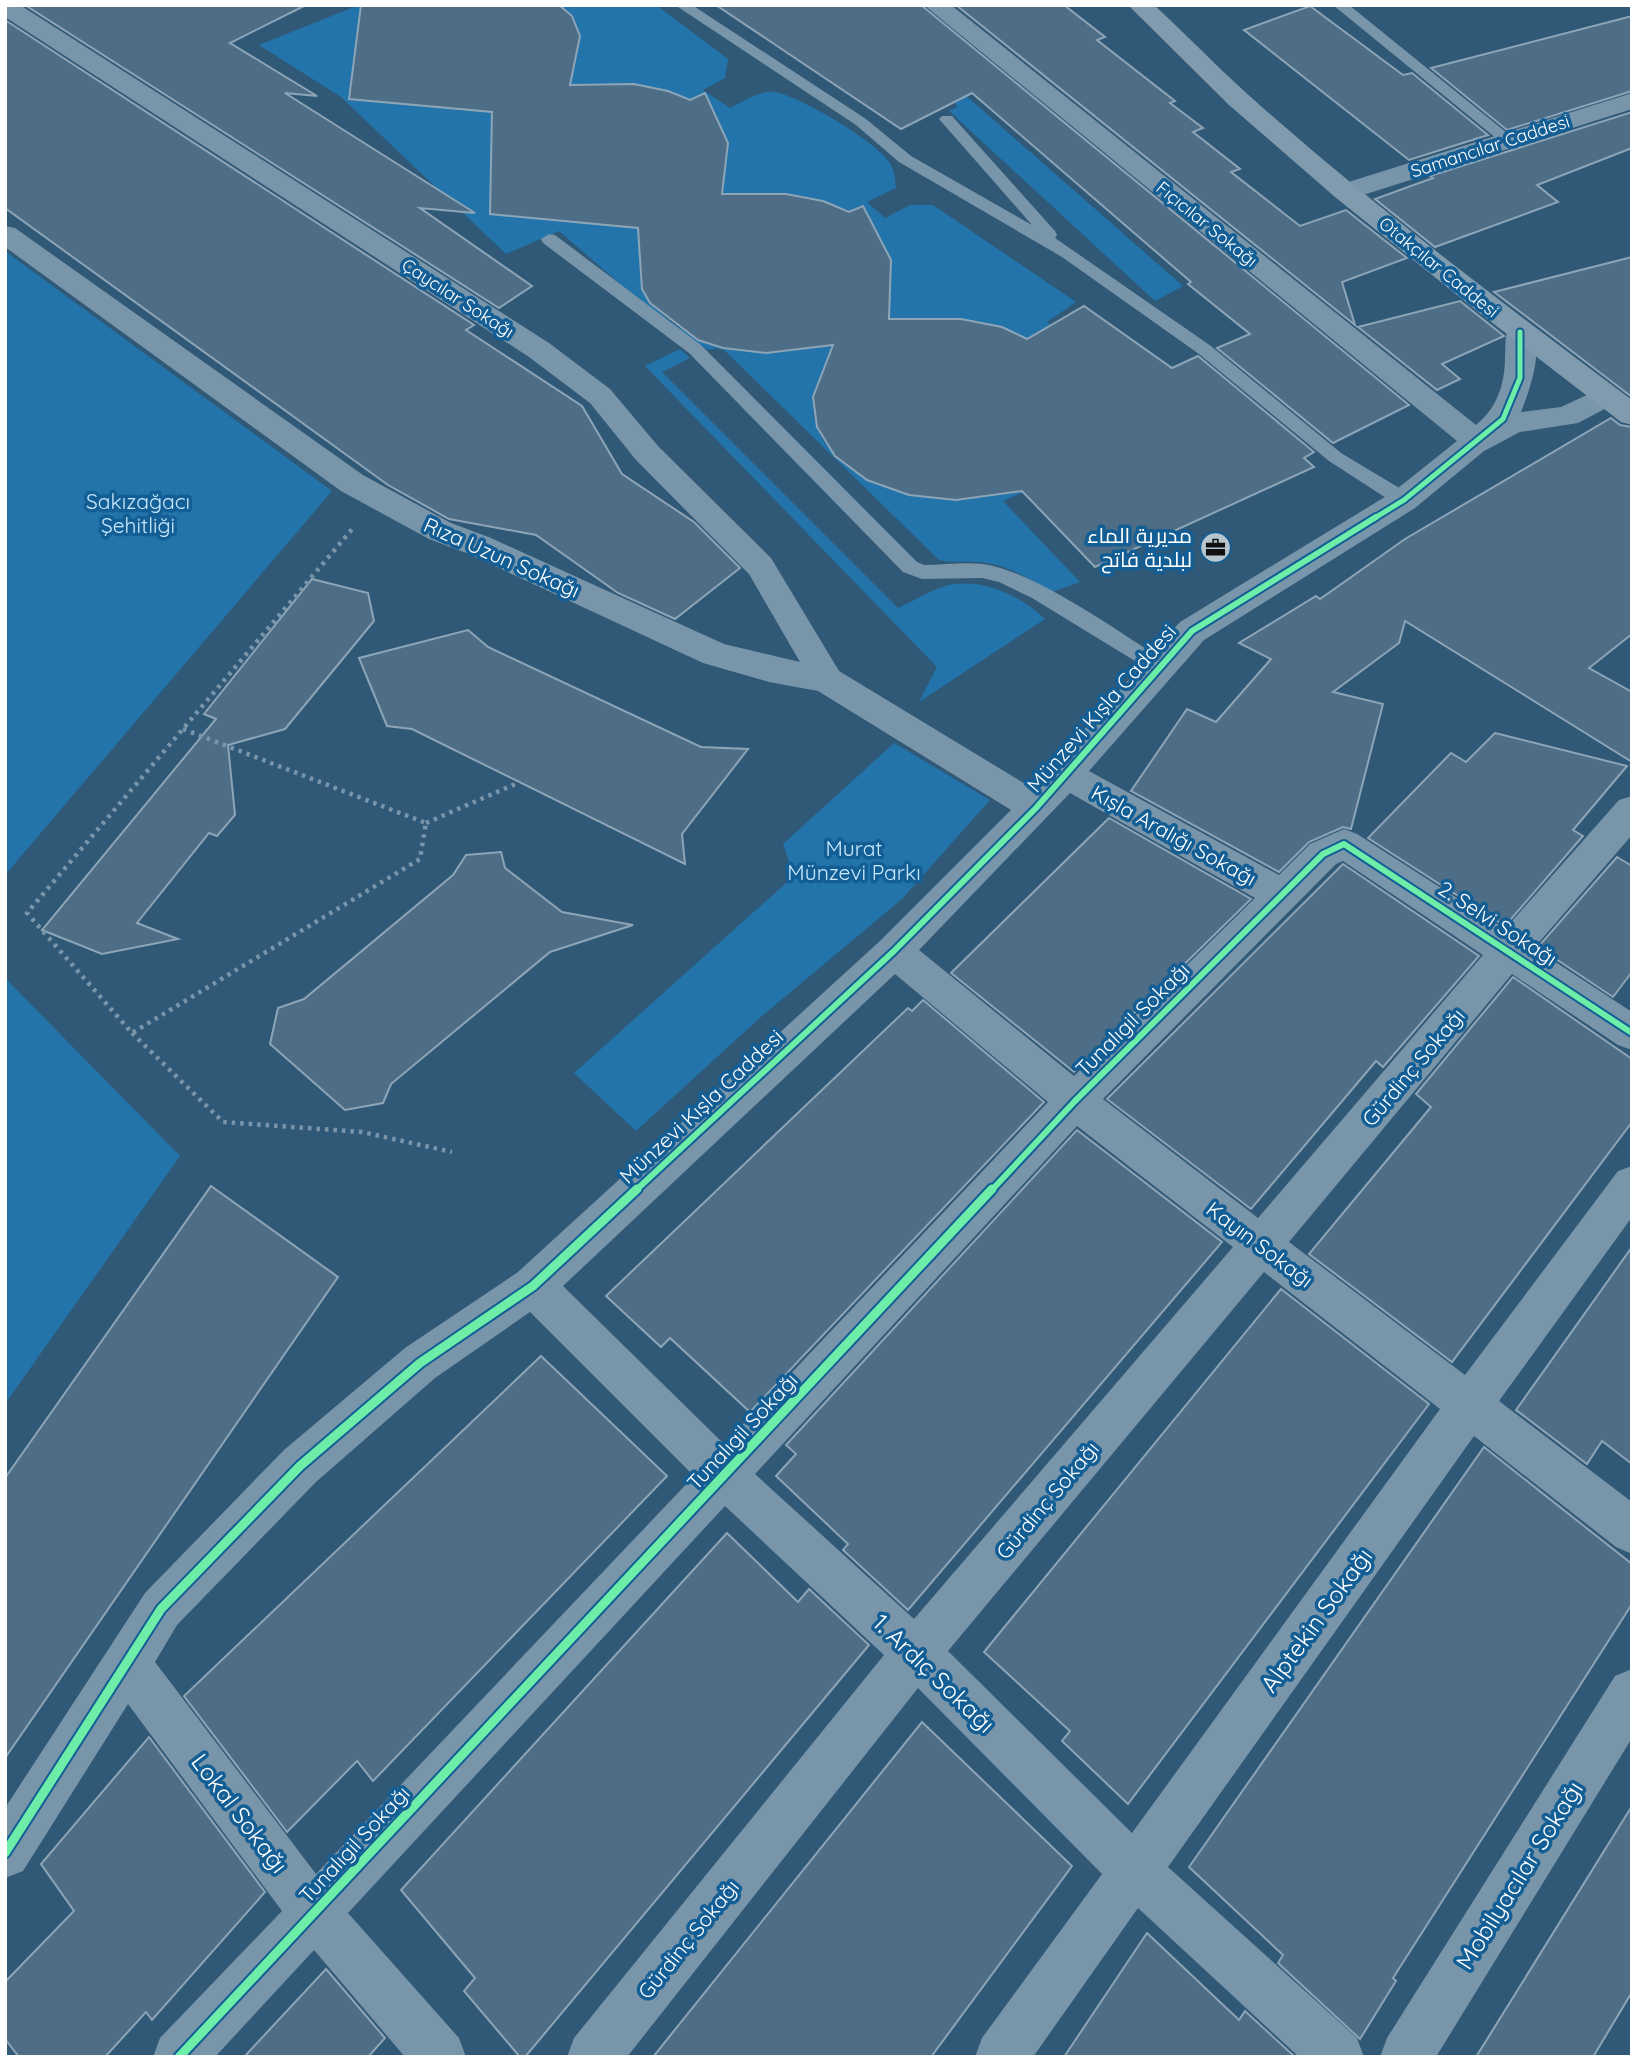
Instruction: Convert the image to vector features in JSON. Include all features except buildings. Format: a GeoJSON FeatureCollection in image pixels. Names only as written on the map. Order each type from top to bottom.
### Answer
{"type":"FeatureCollection","features":[{"type":"Feature","properties":{"kind":"main road","name":"Otakçılar Caddesi"},"geometry":{"type":"LineString","coordinates":[[1124,5],[1180,60],[1252,112],[1520,332],[1632,415]]}},
{"type":"Feature","properties":{"kind":"main road","name":"Otakçılar Caddesi"},"geometry":{"type":"LineString","coordinates":[[1140,5],[1252,112]]}},
{"type":"Feature","properties":{"kind":"street","name":"Fıçıcılar Sokağı"},"geometry":{"type":"LineString","coordinates":[[936,5],[1478,442]]}},
{"type":"Feature","properties":{"kind":"street","name":"Çaycılar Sokağı"},"geometry":{"type":"LineString","coordinates":[[5,6],[539,350],[600,396],[647,453],[761,566],[827,680]]}},
{"type":"Feature","properties":{"kind":"street","name":"Samancılar Caddesi"},"geometry":{"type":"LineString","coordinates":[[1348,191],[1632,101]]}},
{"type":"Feature","properties":{"kind":"street","name":"Rıza Uzun Sokağı"},"geometry":{"type":"LineString","coordinates":[[5,234],[352,483],[439,531],[480,545],[715,654],[769,669],[827,680],[880,715],[1036,808]]}},
{"type":"Feature","properties":{"kind":"street"},"geometry":{"type":"LineString","coordinates":[[1478,442],[1503,419],[1520,378],[1520,332]]}},
{"type":"Feature","properties":{"kind":"street"},"geometry":{"type":"LineString","coordinates":[[1478,442],[1513,423],[1567,416],[1606,396]]}},
{"type":"Feature","properties":{"kind":"street","name":"Münzevi Kışla Caddesi"},"geometry":{"type":"LineString","coordinates":[[5,1853],[160,1609],[300,1466],[420,1363],[533,1286],[894,951],[1067,775],[1192,631],[1404,500],[1478,442]]}},
{"type":"Feature","properties":{"kind":"street","name":"Kışla Aralığı Sokağı"},"geometry":{"type":"LineString","coordinates":[[1067,775],[1281,894]]}},
{"type":"Feature","properties":{"kind":"street","name":"Gürdinç Sokağı"},"geometry":{"type":"LineString","coordinates":[[593,2057],[916,1653],[1510,950],[1632,810]]}},
{"type":"Feature","properties":{"kind":"street","name":"Tunalıgil Sokağı"},"geometry":{"type":"LineString","coordinates":[[179,2057],[1075,1101],[1281,894],[1323,854],[1344,844]]}},
{"type":"Feature","properties":{"kind":"street","name":"2. Selvi Sokağı"},"geometry":{"type":"LineString","coordinates":[[1344,844],[1510,950],[1632,1033]]}},
{"type":"Feature","properties":{"kind":"street","name":"Kayın Sokağı"},"geometry":{"type":"LineString","coordinates":[[894,951],[1075,1101],[1632,1531]]}},
{"type":"Feature","properties":{"kind":"street","name":"Alptekin Sokağı"},"geometry":{"type":"LineString","coordinates":[[1001,2057],[1470,1404],[1632,1184]]}},
{"type":"Feature","properties":{"kind":"street","name":"1. Ardıç Sokağı"},"geometry":{"type":"LineString","coordinates":[[533,1286],[724,1476],[916,1653],[1135,1871],[1338,2057]]}},
{"type":"Feature","properties":{"kind":"street","name":"Lokal Sokağı"},"geometry":{"type":"LineString","coordinates":[[126,1663],[314,1912],[440,2057]]}},
{"type":"Feature","properties":{"kind":"street","name":"Mobilyacılar Sokağı"},"geometry":{"type":"LineString","coordinates":[[1406,2057],[1632,1693]]}},
{"type":"Feature","properties":{"kind":"lane"},"geometry":{"type":"LineString","coordinates":[[682,5],[861,121],[905,159],[1063,251],[1205,350],[1335,457],[1404,500]]}},
{"type":"Feature","properties":{"kind":"lane"},"geometry":{"type":"LineString","coordinates":[[1340,5],[1507,140]]}},
{"type":"Feature","properties":{"kind":"lane"},"geometry":{"type":"LineString","coordinates":[[947,119],[1063,251]]}},
{"type":"Feature","properties":{"kind":"lane"},"geometry":{"type":"LineString","coordinates":[[549,239],[695,349],[910,567],[922,572],[982,571],[1004,576],[1039,593],[1160,667]]}},
{"type":"Feature","properties":{"kind":"path"},"geometry":{"type":"LineString","coordinates":[[379,497],[27,913],[132,1033],[223,1122],[362,1132],[452,1152]]}},
{"type":"Feature","properties":{"kind":"path"},"geometry":{"type":"LineString","coordinates":[[183,729],[426,822],[520,782]]}},
{"type":"Feature","properties":{"kind":"path"},"geometry":{"type":"LineString","coordinates":[[132,1033],[420,859],[426,822]]}},
{"type":"Feature","properties":{"kind":"green space"},"geometry":{"type":"Polygon","coordinates":[[[359,5],[392,5],[370,25],[360,39],[357,47],[358,67],[404,101],[457,108],[557,5],[656,5],[728,59],[725,78],[703,90],[730,108],[758,95],[775,92],[802,102],[840,123],[874,147],[893,169],[896,188],[867,202],[885,218],[910,205],[933,205],[1076,302],[1047,322],[1097,359],[1131,339],[1154,359],[1129,446],[1003,501],[1080,582],[1052,592],[1017,573],[989,563],[939,560],[724,350],[708,350],[665,323],[559,231],[506,254],[341,97],[259,45],[359,5]],[[493,144],[491,161],[495,178],[547,216],[603,224],[493,144]],[[738,196],[648,299],[674,324],[707,342],[885,297],[889,271],[885,249],[873,232],[857,218],[836,208],[789,196],[738,196]],[[835,357],[823,374],[815,394],[814,415],[820,434],[846,465],[865,477],[884,487],[923,497],[971,497],[1018,487],[835,357]]]}},
{"type":"Feature","properties":{"kind":"green space"},"geometry":{"type":"Polygon","coordinates":[[[964,94],[1183,286],[1155,301],[949,111],[957,107],[954,100],[964,94]]]}},
{"type":"Feature","properties":{"kind":"green space","name":"Sakızağacı Şehitliği"},"geometry":{"type":"Polygon","coordinates":[[[5,251],[332,491],[5,875],[5,251]]]}},
{"type":"Feature","properties":{"kind":"green space"},"geometry":{"type":"Polygon","coordinates":[[[680,349],[690,358],[662,372],[898,608],[940,588],[967,583],[992,588],[1015,597],[1045,619],[919,702],[937,667],[645,366],[680,349]]]}},
{"type":"Feature","properties":{"kind":"green space","name":"Murat Münzevi Parkı"},"geometry":{"type":"Polygon","coordinates":[[[894,743],[990,800],[902,899],[762,1016],[636,1131],[574,1073],[794,876],[783,844],[894,743]]]}},
{"type":"Feature","properties":{"kind":"green space"},"geometry":{"type":"Polygon","coordinates":[[[5,978],[180,1156],[5,1404],[5,978]]]}},
{"type":"Feature","properties":{"kind":"cycle path"},"geometry":{"type":"LineString","coordinates":[[5,1853],[161,1609],[300,1466],[420,1363],[533,1286],[894,951],[1036,808],[1192,631],[1404,500],[1503,419],[1520,378],[1520,332]]}},
{"type":"Feature","properties":{"kind":"cycle path"},"geometry":{"type":"LineString","coordinates":[[179,2057],[1075,1101],[1323,854],[1344,844],[1358,852],[1632,1033]]}},
{"type":"Feature","properties":{"kind":"place","name":"مديرية الماء لبلدية فاتح"},"geometry":{"type":"Point","coordinates":[1215,547]}}]}
